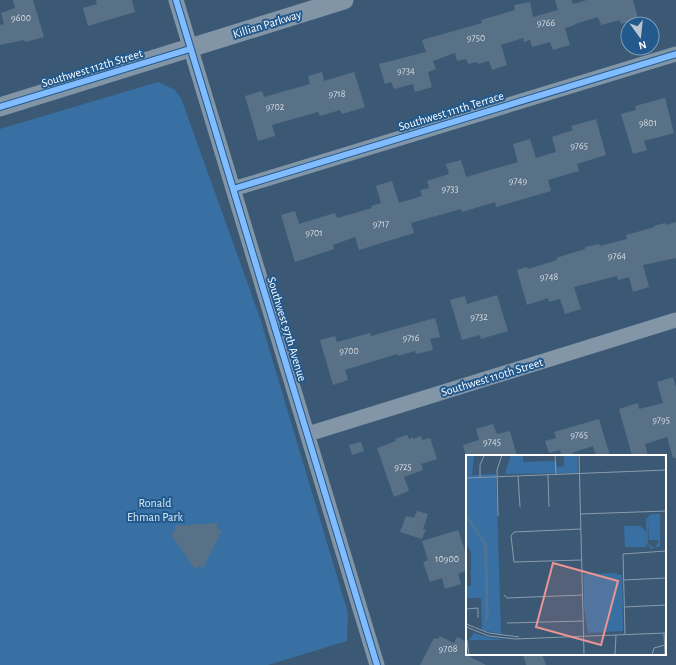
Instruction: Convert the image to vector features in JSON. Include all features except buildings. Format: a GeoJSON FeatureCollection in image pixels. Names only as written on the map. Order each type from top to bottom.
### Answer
{"type":"FeatureCollection","features":[{"type":"Feature","properties":{"kind":"main road","name":"Killian Parkway"},"geometry":{"type":"LineString","coordinates":[[190,49],[344,0]]}},
{"type":"Feature","properties":{"kind":"main road","name":"Southwest 112th Street"},"geometry":{"type":"LineString","coordinates":[[0,107],[190,49]]}},
{"type":"Feature","properties":{"kind":"street","name":"Southwest 97th Avenue"},"geometry":{"type":"LineString","coordinates":[[176,0],[377,665]]}},
{"type":"Feature","properties":{"kind":"street","name":"Southwest 111th Terrace"},"geometry":{"type":"LineString","coordinates":[[233,189],[676,54]]}},
{"type":"Feature","properties":{"kind":"street","name":"Southwest 110th Street"},"geometry":{"type":"LineString","coordinates":[[308,434],[676,320]]}},
{"type":"Feature","properties":{"kind":"green space","name":"Ronald Ehman Park"},"geometry":{"type":"Polygon","coordinates":[[[158,82],[175,90],[181,98],[260,318],[348,613],[347,641],[268,665],[0,665],[0,129],[158,82]]]}},
{"type":"Feature","properties":{"kind":"cycle path"},"geometry":{"type":"LineString","coordinates":[[176,0],[377,665]]}},
{"type":"Feature","properties":{"kind":"cycle path"},"geometry":{"type":"LineString","coordinates":[[0,107],[190,49]]}},
{"type":"Feature","properties":{"kind":"cycle path"},"geometry":{"type":"LineString","coordinates":[[233,189],[676,54]]}}]}
